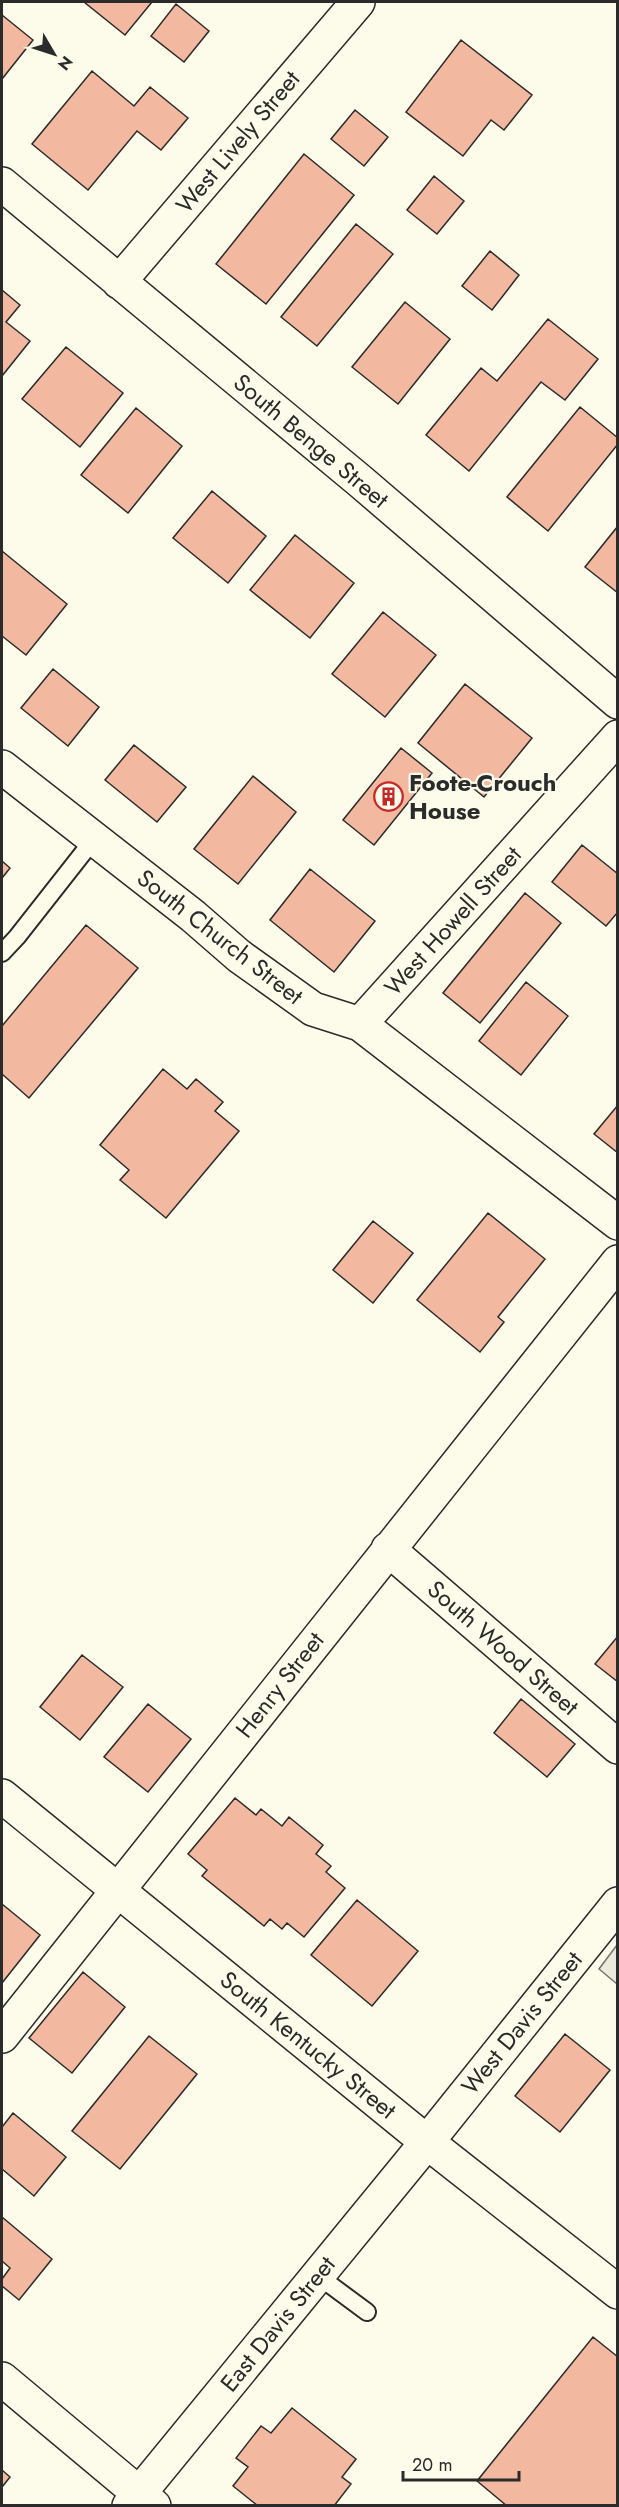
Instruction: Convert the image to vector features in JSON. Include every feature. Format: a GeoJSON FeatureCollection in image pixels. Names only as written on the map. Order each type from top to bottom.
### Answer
{"type":"FeatureCollection","features":[{"type":"Feature","properties":{"kind":"street","name":"West Lively Street"},"geometry":{"type":"LineString","coordinates":[[118,282],[358,2]]}},
{"type":"Feature","properties":{"kind":"street","name":"South Benge Street"},"geometry":{"type":"LineString","coordinates":[[2,184],[360,480],[618,702]]}},
{"type":"Feature","properties":{"kind":"street","name":"West Howell Street"},"geometry":{"type":"LineString","coordinates":[[360,1024],[618,737]]}},
{"type":"Feature","properties":{"kind":"street","name":"South Church Street"},"geometry":{"type":"LineString","coordinates":[[2,767],[193,916],[239,956],[313,1009],[360,1024],[618,1223]]}},
{"type":"Feature","properties":{"kind":"street","name":"Henry Street"},"geometry":{"type":"LineString","coordinates":[[2,2036],[618,1262]]}},
{"type":"Feature","properties":{"kind":"street","name":"South Wood Street"},"geometry":{"type":"LineString","coordinates":[[388,1549],[618,1747]]}},
{"type":"Feature","properties":{"kind":"street","name":"South Kentucky Street"},"geometry":{"type":"LineString","coordinates":[[2,1796],[427,2142],[610,2281]]}},
{"type":"Feature","properties":{"kind":"street","name":"West Davis Street"},"geometry":{"type":"LineString","coordinates":[[427,2142],[618,1904]]}},
{"type":"Feature","properties":{"kind":"street","name":"East Davis Street"},"geometry":{"type":"LineString","coordinates":[[140,2501],[317,2275],[427,2142]]}},
{"type":"Feature","properties":{"kind":"street"},"geometry":{"type":"LineString","coordinates":[[2,2379],[140,2501]]}},
{"type":"Feature","properties":{"kind":"lane"},"geometry":{"type":"LineString","coordinates":[[2,953],[94,839]]}},
{"type":"Feature","properties":{"kind":"lane"},"geometry":{"type":"LineString","coordinates":[[317,2275],[366,2312]]}},
{"type":"Feature","properties":{"kind":"shaded area"},"geometry":{"type":"Polygon","coordinates":[[[617,1945],[617,1984],[599,1969],[617,1945]]]}},
{"type":"Feature","properties":{"kind":"building"},"geometry":{"type":"Polygon","coordinates":[[[84,2],[152,2],[125,35],[84,2]]]}},
{"type":"Feature","properties":{"kind":"building"},"geometry":{"type":"Polygon","coordinates":[[[176,4],[209,31],[184,62],[151,36],[176,4]]]}},
{"type":"Feature","properties":{"kind":"building"},"geometry":{"type":"Polygon","coordinates":[[[2,15],[33,40],[2,79],[2,15]]]}},
{"type":"Feature","properties":{"kind":"building"},"geometry":{"type":"Polygon","coordinates":[[[461,40],[532,95],[504,130],[491,120],[463,156],[406,112],[461,40]]]}},
{"type":"Feature","properties":{"kind":"building"},"geometry":{"type":"Polygon","coordinates":[[[92,71],[134,106],[150,87],[188,118],[161,150],[137,131],[88,190],[32,144],[92,71]]]}},
{"type":"Feature","properties":{"kind":"building"},"geometry":{"type":"Polygon","coordinates":[[[355,110],[388,137],[364,166],[331,139],[355,110]]]}},
{"type":"Feature","properties":{"kind":"building"},"geometry":{"type":"Polygon","coordinates":[[[304,154],[354,195],[266,304],[216,264],[304,154]]]}},
{"type":"Feature","properties":{"kind":"building"},"geometry":{"type":"Polygon","coordinates":[[[434,176],[464,201],[437,234],[407,210],[434,176]]]}},
{"type":"Feature","properties":{"kind":"building"},"geometry":{"type":"Polygon","coordinates":[[[356,224],[393,254],[317,346],[281,317],[356,224]]]}},
{"type":"Feature","properties":{"kind":"building"},"geometry":{"type":"Polygon","coordinates":[[[490,251],[519,275],[492,310],[462,286],[490,251]]]}},
{"type":"Feature","properties":{"kind":"building"},"geometry":{"type":"Polygon","coordinates":[[[2,290],[20,305],[6,322],[30,341],[2,376],[2,290]]]}},
{"type":"Feature","properties":{"kind":"building"},"geometry":{"type":"Polygon","coordinates":[[[405,302],[450,339],[398,404],[352,367],[405,302]]]}},
{"type":"Feature","properties":{"kind":"building"},"geometry":{"type":"Polygon","coordinates":[[[548,319],[598,359],[565,400],[541,382],[469,471],[426,435],[481,368],[497,381],[548,319]]]}},
{"type":"Feature","properties":{"kind":"building"},"geometry":{"type":"Polygon","coordinates":[[[66,347],[123,393],[80,447],[22,399],[66,347]]]}},
{"type":"Feature","properties":{"kind":"building"},"geometry":{"type":"Polygon","coordinates":[[[580,407],[618,438],[618,444],[548,531],[507,497],[580,407]]]}},
{"type":"Feature","properties":{"kind":"building"},"geometry":{"type":"Polygon","coordinates":[[[136,408],[182,446],[128,513],[81,475],[136,408]]]}},
{"type":"Feature","properties":{"kind":"building"},"geometry":{"type":"Polygon","coordinates":[[[212,491],[266,536],[228,583],[173,538],[212,491]]]}},
{"type":"Feature","properties":{"kind":"building"},"geometry":{"type":"Polygon","coordinates":[[[618,526],[618,593],[585,567],[618,526]]]}},
{"type":"Feature","properties":{"kind":"building"},"geometry":{"type":"Polygon","coordinates":[[[295,535],[354,583],[310,638],[250,590],[295,535]]]}},
{"type":"Feature","properties":{"kind":"building"},"geometry":{"type":"Polygon","coordinates":[[[2,551],[67,604],[26,655],[2,636],[2,551]]]}},
{"type":"Feature","properties":{"kind":"building"},"geometry":{"type":"Polygon","coordinates":[[[383,612],[436,655],[385,717],[332,674],[383,612]]]}},
{"type":"Feature","properties":{"kind":"building"},"geometry":{"type":"Polygon","coordinates":[[[53,669],[99,707],[68,746],[21,708],[53,669]]]}},
{"type":"Feature","properties":{"kind":"building"},"geometry":{"type":"Polygon","coordinates":[[[465,684],[532,738],[484,797],[418,743],[465,684]]]}},
{"type":"Feature","properties":{"kind":"building"},"geometry":{"type":"Polygon","coordinates":[[[134,745],[186,787],[157,822],[105,780],[134,745]]]}},
{"type":"Feature","properties":{"kind":"building","name":"Foote-Crouch House"},"geometry":{"type":"Polygon","coordinates":[[[401,748],[432,773],[374,845],[343,820],[401,748]]]}},
{"type":"Feature","properties":{"kind":"building"},"geometry":{"type":"Polygon","coordinates":[[[253,776],[296,812],[238,884],[194,849],[253,776]]]}},
{"type":"Feature","properties":{"kind":"building"},"geometry":{"type":"Polygon","coordinates":[[[582,845],[618,874],[618,912],[606,926],[552,882],[582,845]]]}},
{"type":"Feature","properties":{"kind":"building"},"geometry":{"type":"Polygon","coordinates":[[[2,861],[10,868],[2,878],[2,861]]]}},
{"type":"Feature","properties":{"kind":"building"},"geometry":{"type":"Polygon","coordinates":[[[310,869],[375,921],[334,972],[270,920],[310,869]]]}},
{"type":"Feature","properties":{"kind":"building"},"geometry":{"type":"Polygon","coordinates":[[[525,893],[561,923],[480,1023],[443,993],[525,893]]]}},
{"type":"Feature","properties":{"kind":"building"},"geometry":{"type":"Polygon","coordinates":[[[86,925],[138,968],[29,1098],[2,1074],[2,1026],[86,925]]]}},
{"type":"Feature","properties":{"kind":"building"},"geometry":{"type":"Polygon","coordinates":[[[526,982],[568,1016],[521,1075],[479,1041],[526,982]]]}},
{"type":"Feature","properties":{"kind":"building"},"geometry":{"type":"Polygon","coordinates":[[[163,1069],[187,1089],[196,1079],[223,1102],[215,1111],[239,1131],[166,1218],[120,1180],[129,1170],[100,1145],[163,1069]]]}},
{"type":"Feature","properties":{"kind":"building"},"geometry":{"type":"Polygon","coordinates":[[[618,1105],[618,1153],[594,1134],[618,1105]]]}},
{"type":"Feature","properties":{"kind":"building"},"geometry":{"type":"Polygon","coordinates":[[[488,1213],[545,1259],[498,1317],[504,1322],[480,1352],[417,1300],[488,1213]]]}},
{"type":"Feature","properties":{"kind":"building"},"geometry":{"type":"Polygon","coordinates":[[[373,1221],[413,1253],[373,1303],[333,1270],[373,1221]]]}},
{"type":"Feature","properties":{"kind":"building"},"geometry":{"type":"Polygon","coordinates":[[[618,1636],[618,1682],[595,1664],[618,1636]]]}},
{"type":"Feature","properties":{"kind":"building"},"geometry":{"type":"Polygon","coordinates":[[[82,1655],[123,1687],[80,1740],[40,1707],[82,1655]]]}},
{"type":"Feature","properties":{"kind":"building"},"geometry":{"type":"Polygon","coordinates":[[[521,1699],[575,1744],[547,1777],[494,1733],[521,1699]]]}},
{"type":"Feature","properties":{"kind":"building"},"geometry":{"type":"Polygon","coordinates":[[[148,1704],[191,1739],[148,1792],[104,1757],[148,1704]]]}},
{"type":"Feature","properties":{"kind":"building"},"geometry":{"type":"Polygon","coordinates":[[[235,1798],[256,1815],[261,1809],[282,1826],[289,1817],[323,1845],[316,1854],[331,1866],[326,1872],[345,1888],[304,1937],[287,1923],[282,1929],[270,1919],[264,1926],[202,1876],[207,1870],[188,1854],[235,1798]]]}},
{"type":"Feature","properties":{"kind":"building"},"geometry":{"type":"Polygon","coordinates":[[[357,1900],[418,1951],[372,2006],[311,1955],[357,1900]]]}},
{"type":"Feature","properties":{"kind":"building"},"geometry":{"type":"Polygon","coordinates":[[[2,1904],[40,1935],[2,1983],[2,1904]]]}},
{"type":"Feature","properties":{"kind":"building"},"geometry":{"type":"Polygon","coordinates":[[[83,1972],[125,2007],[72,2073],[29,2038],[83,1972]]]}},
{"type":"Feature","properties":{"kind":"building"},"geometry":{"type":"Polygon","coordinates":[[[565,2034],[610,2070],[560,2132],[515,2096],[565,2034]]]}},
{"type":"Feature","properties":{"kind":"building"},"geometry":{"type":"Polygon","coordinates":[[[149,2036],[197,2074],[120,2169],[72,2131],[149,2036]]]}},
{"type":"Feature","properties":{"kind":"building"},"geometry":{"type":"Polygon","coordinates":[[[13,2113],[66,2157],[34,2196],[2,2169],[2,2127],[13,2113]]]}},
{"type":"Feature","properties":{"kind":"building"},"geometry":{"type":"Polygon","coordinates":[[[2,2217],[52,2259],[19,2300],[2,2286],[2,2279],[10,2268],[2,2261],[2,2217]]]}},
{"type":"Feature","properties":{"kind":"building"},"geometry":{"type":"Polygon","coordinates":[[[593,2337],[618,2357],[618,2506],[507,2506],[477,2481],[593,2337]]]}},
{"type":"Feature","properties":{"kind":"building"},"geometry":{"type":"Polygon","coordinates":[[[292,2408],[356,2459],[342,2477],[351,2484],[334,2506],[258,2506],[233,2486],[248,2467],[236,2458],[261,2426],[271,2433],[292,2408]]]}},
{"type":"Feature","properties":{"kind":"building"},"geometry":{"type":"Polygon","coordinates":[[[2,2470],[10,2477],[2,2487],[2,2470]]]}},
{"type":"Feature","properties":{"kind":"place","name":"Foote-Crouch House"},"geometry":{"type":"Point","coordinates":[388,797]}}]}
